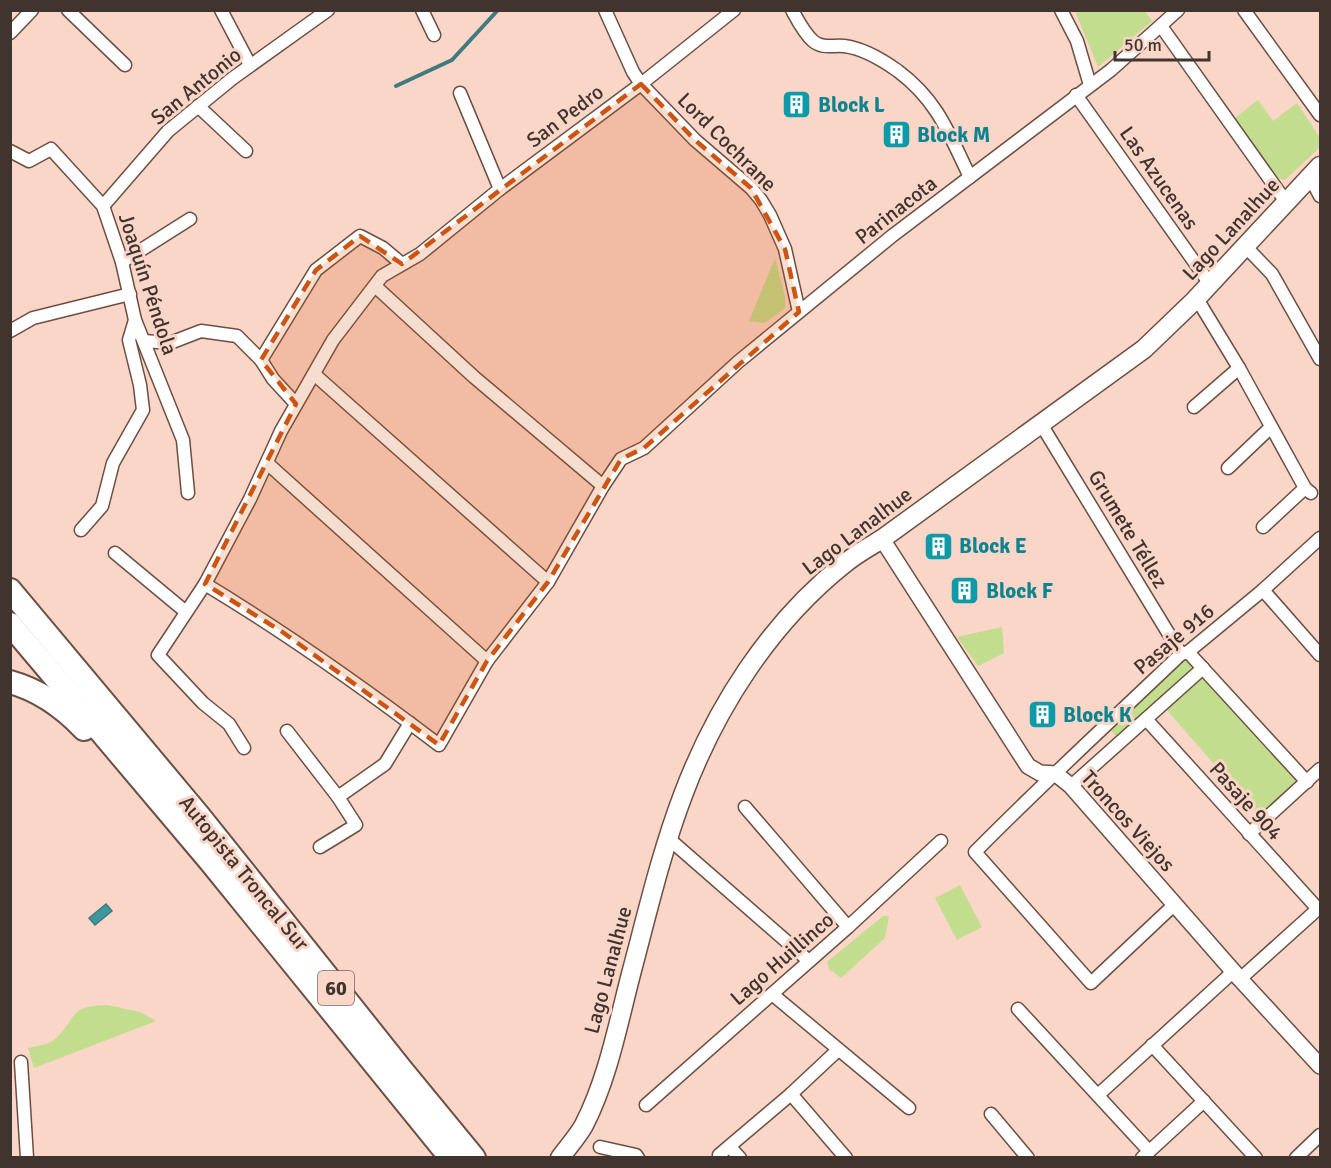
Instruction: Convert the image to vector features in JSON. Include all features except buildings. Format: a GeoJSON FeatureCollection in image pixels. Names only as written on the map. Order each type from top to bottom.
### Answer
{"type":"FeatureCollection","features":[{"type":"Feature","properties":{"kind":"highway"},"geometry":{"type":"LineString","coordinates":[[10,579],[47,633]]}},
{"type":"Feature","properties":{"kind":"highway","name":"Autopista Troncal Sur"},"geometry":{"type":"LineString","coordinates":[[10,590],[200,817],[474,1158]]}},
{"type":"Feature","properties":{"kind":"highway","name":"Autopista Troncal Sur"},"geometry":{"type":"LineString","coordinates":[[10,624],[210,861],[451,1158]]}},
{"type":"Feature","properties":{"kind":"highway"},"geometry":{"type":"LineString","coordinates":[[10,682],[48,699],[76,721],[210,861]]}},
{"type":"Feature","properties":{"kind":"main road","name":"Lago Lanalhue"},"geometry":{"type":"LineString","coordinates":[[561,1156],[583,1126],[600,1086],[668,838],[693,768],[728,700],[758,654],[790,614],[846,562],[882,539],[1144,349],[1195,300],[1315,172]]}},
{"type":"Feature","properties":{"kind":"street"},"geometry":{"type":"LineString","coordinates":[[10,33],[32,10]]}},
{"type":"Feature","properties":{"kind":"street"},"geometry":{"type":"LineString","coordinates":[[68,10],[125,65]]}},
{"type":"Feature","properties":{"kind":"street"},"geometry":{"type":"LineString","coordinates":[[220,10],[250,65]]}},
{"type":"Feature","properties":{"kind":"street","name":"San Antonio"},"geometry":{"type":"LineString","coordinates":[[103,206],[168,131],[250,65],[328,10]]}},
{"type":"Feature","properties":{"kind":"street"},"geometry":{"type":"LineString","coordinates":[[422,10],[435,35]]}},
{"type":"Feature","properties":{"kind":"street","name":"Lord Cochrane"},"geometry":{"type":"LineString","coordinates":[[605,10],[633,72],[641,84],[695,140],[751,188],[761,200],[785,249],[799,312]]}},
{"type":"Feature","properties":{"kind":"street","name":"San Pedro"},"geometry":{"type":"LineString","coordinates":[[244,748],[229,724],[203,704],[158,655],[205,584],[250,499],[281,431],[333,340],[382,276],[420,254],[500,189],[641,84],[734,10]]}},
{"type":"Feature","properties":{"kind":"street"},"geometry":{"type":"LineString","coordinates":[[792,10],[814,41],[825,47],[845,46],[863,52],[898,72],[913,85],[941,117],[970,177]]}},
{"type":"Feature","properties":{"kind":"street"},"geometry":{"type":"LineString","coordinates":[[1061,10],[1077,41],[1090,85]]}},
{"type":"Feature","properties":{"kind":"street","name":"Parinacota"},"geometry":{"type":"LineString","coordinates":[[410,723],[439,745],[487,661],[548,582],[621,459],[644,448],[738,362],[892,236],[1090,85],[1178,10]]}},
{"type":"Feature","properties":{"kind":"street"},"geometry":{"type":"LineString","coordinates":[[1244,10],[1320,115]]}},
{"type":"Feature","properties":{"kind":"street"},"geometry":{"type":"LineString","coordinates":[[1161,26],[1286,202]]}},
{"type":"Feature","properties":{"kind":"street"},"geometry":{"type":"LineString","coordinates":[[460,93],[500,189]]}},
{"type":"Feature","properties":{"kind":"street","name":"Las Azucenas"},"geometry":{"type":"LineString","coordinates":[[1076,95],[1210,284]]}},
{"type":"Feature","properties":{"kind":"street"},"geometry":{"type":"LineString","coordinates":[[198,106],[246,152]]}},
{"type":"Feature","properties":{"kind":"street","name":"Joaquín Péndola"},"geometry":{"type":"LineString","coordinates":[[10,151],[29,161],[51,149],[103,206],[122,262],[135,320],[183,440],[188,493]]}},
{"type":"Feature","properties":{"kind":"street"},"geometry":{"type":"LineString","coordinates":[[1315,172],[1320,196]]}},
{"type":"Feature","properties":{"kind":"street"},"geometry":{"type":"LineString","coordinates":[[122,262],[190,219]]}},
{"type":"Feature","properties":{"kind":"street"},"geometry":{"type":"LineString","coordinates":[[261,360],[316,270],[360,236],[383,248],[402,264]]}},
{"type":"Feature","properties":{"kind":"street"},"geometry":{"type":"LineString","coordinates":[[1245,246],[1272,274],[1320,359]]}},
{"type":"Feature","properties":{"kind":"street"},"geometry":{"type":"LineString","coordinates":[[375,286],[474,377],[603,486]]}},
{"type":"Feature","properties":{"kind":"street"},"geometry":{"type":"LineString","coordinates":[[10,331],[33,318],[130,294]]}},
{"type":"Feature","properties":{"kind":"street"},"geometry":{"type":"LineString","coordinates":[[1195,300],[1202,307],[1239,368],[1308,491],[1263,527]]}},
{"type":"Feature","properties":{"kind":"street"},"geometry":{"type":"LineString","coordinates":[[81,531],[102,506],[113,463],[143,410],[140,385],[129,340],[135,320]]}},
{"type":"Feature","properties":{"kind":"street"},"geometry":{"type":"LineString","coordinates":[[144,342],[170,343],[201,331],[237,336],[261,360],[273,379],[296,404]]}},
{"type":"Feature","properties":{"kind":"street"},"geometry":{"type":"LineString","coordinates":[[1194,407],[1239,368]]}},
{"type":"Feature","properties":{"kind":"street"},"geometry":{"type":"LineString","coordinates":[[314,374],[548,582]]}},
{"type":"Feature","properties":{"kind":"street","name":"Grumete Téllez"},"geometry":{"type":"LineString","coordinates":[[1041,424],[1185,653],[1203,668],[1307,782]]}},
{"type":"Feature","properties":{"kind":"street"},"geometry":{"type":"LineString","coordinates":[[1228,468],[1271,427]]}},
{"type":"Feature","properties":{"kind":"street"},"geometry":{"type":"LineString","coordinates":[[267,463],[487,661]]}},
{"type":"Feature","properties":{"kind":"street","name":"Pasaje 916"},"geometry":{"type":"LineString","coordinates":[[1175,904],[1091,983],[975,852],[1033,793],[1185,653],[1263,590],[1320,538]]}},
{"type":"Feature","properties":{"kind":"street","name":"Troncos Viejos"},"geometry":{"type":"LineString","coordinates":[[882,539],[1028,766],[1040,772],[1056,774],[1071,786],[1320,1066]]}},
{"type":"Feature","properties":{"kind":"street"},"geometry":{"type":"LineString","coordinates":[[115,553],[186,612]]}},
{"type":"Feature","properties":{"kind":"street"},"geometry":{"type":"LineString","coordinates":[[205,584],[281,631],[410,723],[385,764],[338,796]]}},
{"type":"Feature","properties":{"kind":"street"},"geometry":{"type":"LineString","coordinates":[[1263,590],[1320,654]]}},
{"type":"Feature","properties":{"kind":"street","name":"Pasaje 916"},"geometry":{"type":"LineString","coordinates":[[1071,786],[1203,668]]}},
{"type":"Feature","properties":{"kind":"street","name":"Pasaje 904"},"geometry":{"type":"LineString","coordinates":[[1146,719],[1319,908]]}},
{"type":"Feature","properties":{"kind":"street"},"geometry":{"type":"LineString","coordinates":[[287,731],[338,796],[356,825],[320,847]]}},
{"type":"Feature","properties":{"kind":"street"},"geometry":{"type":"LineString","coordinates":[[1249,834],[1320,769]]}},
{"type":"Feature","properties":{"kind":"street"},"geometry":{"type":"LineString","coordinates":[[745,807],[848,927]]}},
{"type":"Feature","properties":{"kind":"street"},"geometry":{"type":"LineString","coordinates":[[668,838],[809,961]]}},
{"type":"Feature","properties":{"kind":"street","name":"Lago Huillinco"},"geometry":{"type":"LineString","coordinates":[[646,1105],[848,927],[941,841]]}},
{"type":"Feature","properties":{"kind":"street"},"geometry":{"type":"LineString","coordinates":[[1098,1095],[1152,1045],[1319,908]]}},
{"type":"Feature","properties":{"kind":"street"},"geometry":{"type":"LineString","coordinates":[[772,994],[909,1108]]}},
{"type":"Feature","properties":{"kind":"street"},"geometry":{"type":"LineString","coordinates":[[1018,1009],[1098,1095],[1146,1154],[1204,1101]]}},
{"type":"Feature","properties":{"kind":"street"},"geometry":{"type":"LineString","coordinates":[[1152,1045],[1256,1158]]}},
{"type":"Feature","properties":{"kind":"street"},"geometry":{"type":"LineString","coordinates":[[719,1155],[838,1050]]}},
{"type":"Feature","properties":{"kind":"street"},"geometry":{"type":"LineString","coordinates":[[21,1062],[27,1158]]}},
{"type":"Feature","properties":{"kind":"street"},"geometry":{"type":"LineString","coordinates":[[790,1094],[846,1158]]}},
{"type":"Feature","properties":{"kind":"street"},"geometry":{"type":"LineString","coordinates":[[991,1114],[1028,1158]]}},
{"type":"Feature","properties":{"kind":"street"},"geometry":{"type":"LineString","coordinates":[[1296,1158],[1320,1135]]}},
{"type":"Feature","properties":{"kind":"street"},"geometry":{"type":"LineString","coordinates":[[600,1146],[636,1155],[638,1158]]}},
{"type":"Feature","properties":{"kind":"street"},"geometry":{"type":"LineString","coordinates":[[730,1147],[740,1158]]}},
{"type":"Feature","properties":{"kind":"highlighted area"},"geometry":{"type":"Polygon","coordinates":[[[641,84],[695,140],[751,188],[785,249],[799,312],[644,448],[621,459],[548,582],[487,661],[439,745],[281,631],[205,584],[296,404],[261,360],[316,270],[360,236],[402,264],[641,84]]]}},
{"type":"Feature","properties":{"kind":"green space"},"geometry":{"type":"Polygon","coordinates":[[[1075,11],[1145,11],[1152,21],[1098,67],[1075,11]]]}},
{"type":"Feature","properties":{"kind":"green space"},"geometry":{"type":"Polygon","coordinates":[[[1258,100],[1273,121],[1297,103],[1320,138],[1320,147],[1285,180],[1277,178],[1235,118],[1258,100]]]}},
{"type":"Feature","properties":{"kind":"green space"},"geometry":{"type":"Polygon","coordinates":[[[775,258],[785,296],[785,308],[765,323],[749,321],[775,258]]]}},
{"type":"Feature","properties":{"kind":"green space"},"geometry":{"type":"Polygon","coordinates":[[[1002,627],[1004,653],[978,666],[957,637],[1002,627]]]}},
{"type":"Feature","properties":{"kind":"green space"},"geometry":{"type":"Polygon","coordinates":[[[1187,659],[1195,667],[1118,739],[1110,729],[1187,659]]]}},
{"type":"Feature","properties":{"kind":"green space"},"geometry":{"type":"Polygon","coordinates":[[[1203,675],[1297,779],[1259,816],[1166,709],[1203,675]]]}},
{"type":"Feature","properties":{"kind":"green space"},"geometry":{"type":"Polygon","coordinates":[[[960,885],[982,927],[957,940],[935,898],[960,885]]]}},
{"type":"Feature","properties":{"kind":"green space"},"geometry":{"type":"Polygon","coordinates":[[[883,916],[889,916],[885,938],[841,978],[829,969],[827,962],[883,916]]]}},
{"type":"Feature","properties":{"kind":"green space"},"geometry":{"type":"Polygon","coordinates":[[[107,1005],[140,1012],[156,1021],[34,1068],[28,1048],[52,1041],[79,1010],[107,1005]]]}},
{"type":"Feature","properties":{"kind":"water"},"geometry":{"type":"Polygon","coordinates":[[[106,904],[112,911],[95,925],[89,918],[106,904]]]}},
{"type":"Feature","properties":{"kind":"waterway"},"geometry":{"type":"LineString","coordinates":[[396,86],[452,60],[498,10]]}},
{"type":"Feature","properties":{"kind":"place","name":"Block L"},"geometry":{"type":"Point","coordinates":[797,105]}},
{"type":"Feature","properties":{"kind":"place","name":"Block M"},"geometry":{"type":"Point","coordinates":[896,135]}},
{"type":"Feature","properties":{"kind":"place","name":"Block E"},"geometry":{"type":"Point","coordinates":[938,546]}},
{"type":"Feature","properties":{"kind":"place","name":"Block F"},"geometry":{"type":"Point","coordinates":[965,591]}},
{"type":"Feature","properties":{"kind":"place","name":"Block K"},"geometry":{"type":"Point","coordinates":[1042,715]}}]}
